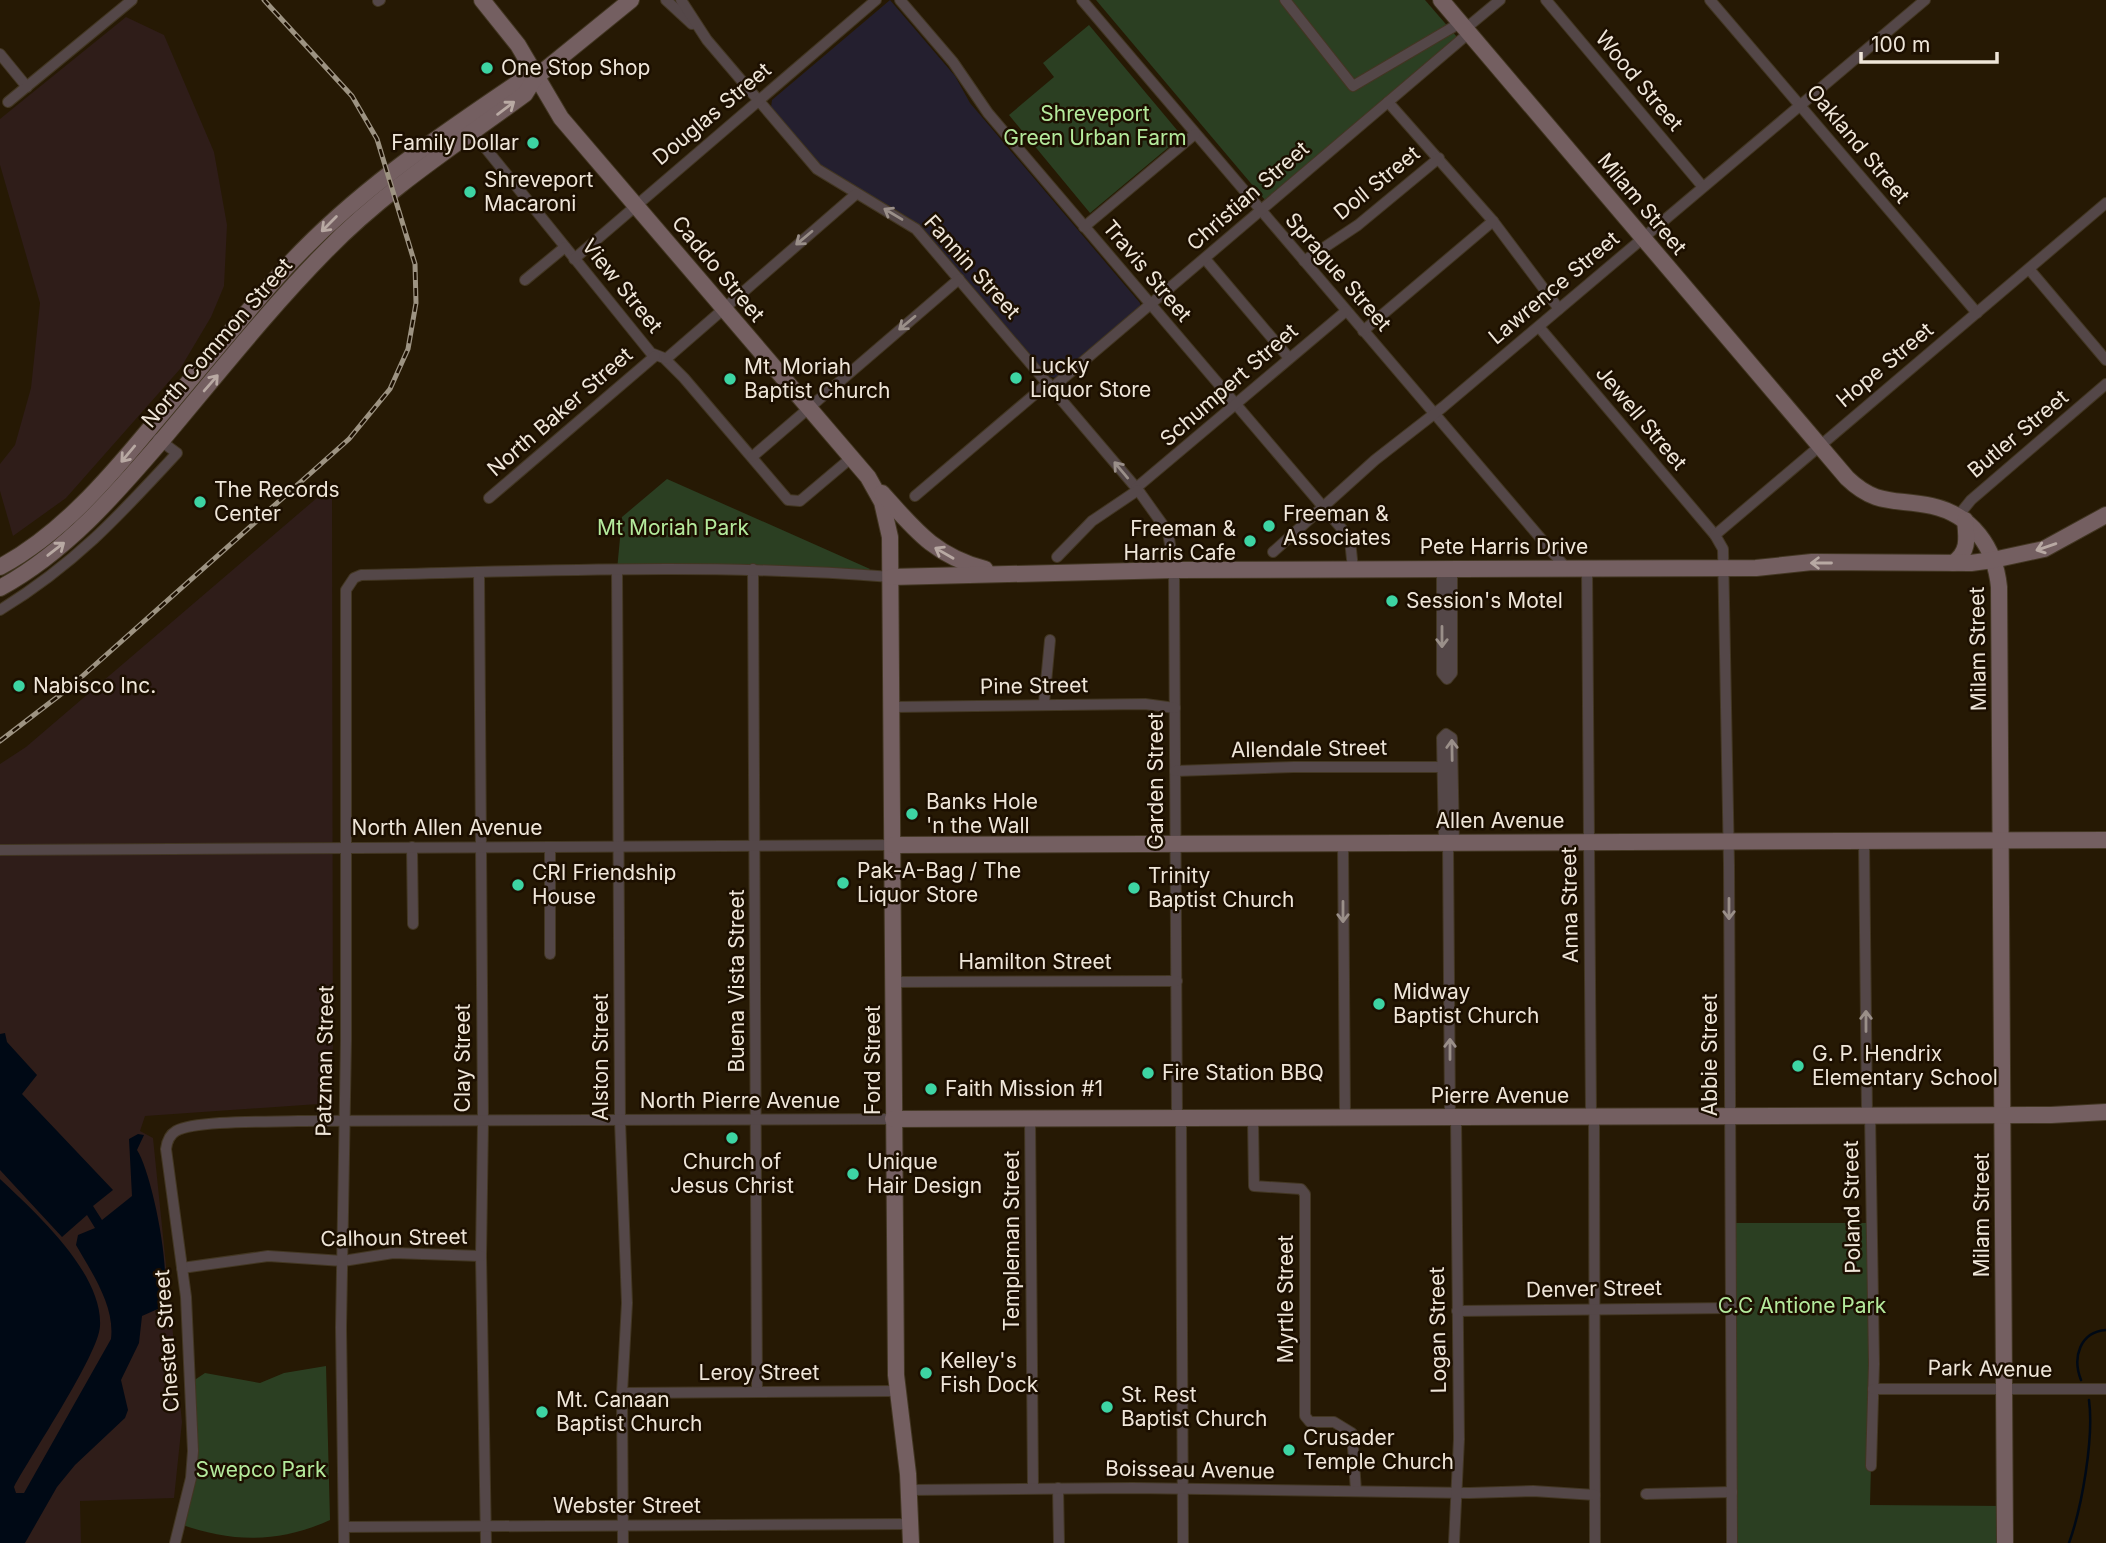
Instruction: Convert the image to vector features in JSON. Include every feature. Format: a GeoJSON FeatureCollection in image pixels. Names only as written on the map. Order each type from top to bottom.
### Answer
{"type":"FeatureCollection","features":[{"type":"Feature","properties":{"kind":"main road","name":"North Common Street"},"geometry":{"type":"LineString","coordinates":[[0,568],[62,523],[154,436],[326,251],[380,202],[468,127],[525,94],[535,78],[631,0]]}},
{"type":"Feature","properties":{"kind":"main road","name":"Milam Street"},"geometry":{"type":"LineString","coordinates":[[1441,0],[1854,484],[1874,497],[1892,503],[1930,505],[1961,518],[1982,537],[1993,560],[1999,587],[2005,1543]]}},
{"type":"Feature","properties":{"kind":"main road","name":"Caddo Street"},"geometry":{"type":"LineString","coordinates":[[487,2],[518,45],[535,78],[561,118],[868,477],[887,518],[891,577]]}},
{"type":"Feature","properties":{"kind":"main road","name":"North Common Street"},"geometry":{"type":"LineString","coordinates":[[0,587],[22,576],[83,528],[154,436]]}},
{"type":"Feature","properties":{"kind":"main road"},"geometry":{"type":"LineString","coordinates":[[868,477],[918,534],[938,551],[964,564],[1008,574]]}},
{"type":"Feature","properties":{"kind":"main road","name":"Pete Harris Drive"},"geometry":{"type":"LineString","coordinates":[[891,577],[1174,570],[1756,568],[1812,562],[1952,563],[1993,560],[2051,546],[2106,515]]}},
{"type":"Feature","properties":{"kind":"main road"},"geometry":{"type":"LineString","coordinates":[[1952,563],[1962,556],[1965,549],[1961,518]]}},
{"type":"Feature","properties":{"kind":"main road","name":"Ford Street"},"geometry":{"type":"LineString","coordinates":[[891,577],[897,1391],[909,1490],[911,1543]]}},
{"type":"Feature","properties":{"kind":"main road","name":"Allen Avenue"},"geometry":{"type":"LineString","coordinates":[[893,845],[2106,840]]}},
{"type":"Feature","properties":{"kind":"main road","name":"Pierre Avenue"},"geometry":{"type":"LineString","coordinates":[[894,1119],[2002,1115],[2106,1112]]}},
{"type":"Feature","properties":{"kind":"street"},"geometry":{"type":"LineString","coordinates":[[8,102],[132,0]]}},
{"type":"Feature","properties":{"kind":"street","name":"Fannin Street"},"geometry":{"type":"LineString","coordinates":[[666,0],[680,16],[697,27]]}},
{"type":"Feature","properties":{"kind":"street","name":"Fannin Street"},"geometry":{"type":"LineString","coordinates":[[681,0],[697,27],[817,169],[916,229],[1137,489],[1168,532],[1174,570]]}},
{"type":"Feature","properties":{"kind":"street","name":"Douglas Street"},"geometry":{"type":"LineString","coordinates":[[575,259],[635,204],[876,0]]}},
{"type":"Feature","properties":{"kind":"street","name":"Travis Street"},"geometry":{"type":"LineString","coordinates":[[900,0],[953,62],[988,113],[1350,540],[1353,569]]}},
{"type":"Feature","properties":{"kind":"street","name":"Sprague Street"},"geometry":{"type":"LineString","coordinates":[[1082,0],[1566,568]]}},
{"type":"Feature","properties":{"kind":"street"},"geometry":{"type":"LineString","coordinates":[[1285,0],[1353,86],[1465,28],[1500,0]]}},
{"type":"Feature","properties":{"kind":"street","name":"Wood Street"},"geometry":{"type":"LineString","coordinates":[[1546,0],[1703,187]]}},
{"type":"Feature","properties":{"kind":"street","name":"Oakland Street"},"geometry":{"type":"LineString","coordinates":[[1710,0],[1977,313]]}},
{"type":"Feature","properties":{"kind":"street","name":"Lawrence Street"},"geometry":{"type":"LineString","coordinates":[[1273,552],[1322,507],[1925,0]]}},
{"type":"Feature","properties":{"kind":"street","name":"Christian Street"},"geometry":{"type":"LineString","coordinates":[[915,496],[1206,260],[1388,102],[1465,28]]}},
{"type":"Feature","properties":{"kind":"street"},"geometry":{"type":"LineString","coordinates":[[0,54],[27,87]]}},
{"type":"Feature","properties":{"kind":"street"},"geometry":{"type":"LineString","coordinates":[[1388,102],[1493,221],[1559,309]]}},
{"type":"Feature","properties":{"kind":"street","name":"View Street"},"geometry":{"type":"LineString","coordinates":[[468,127],[575,259],[788,500],[794,503],[851,458]]}},
{"type":"Feature","properties":{"kind":"street"},"geometry":{"type":"LineString","coordinates":[[1084,227],[1195,134]]}},
{"type":"Feature","properties":{"kind":"street","name":"Doll Street"},"geometry":{"type":"LineString","coordinates":[[1304,261],[1358,225],[1439,158]]}},
{"type":"Feature","properties":{"kind":"street","name":"North Baker Street"},"geometry":{"type":"LineString","coordinates":[[489,498],[723,307],[856,194]]}},
{"type":"Feature","properties":{"kind":"street","name":"Hope Street"},"geometry":{"type":"LineString","coordinates":[[1715,535],[2106,203]]}},
{"type":"Feature","properties":{"kind":"street"},"geometry":{"type":"LineString","coordinates":[[1363,331],[1493,221]]}},
{"type":"Feature","properties":{"kind":"street"},"geometry":{"type":"LineString","coordinates":[[525,280],[565,247]]}},
{"type":"Feature","properties":{"kind":"street"},"geometry":{"type":"LineString","coordinates":[[1206,260],[1289,358]]}},
{"type":"Feature","properties":{"kind":"street"},"geometry":{"type":"LineString","coordinates":[[2029,269],[2106,360]]}},
{"type":"Feature","properties":{"kind":"street"},"geometry":{"type":"LineString","coordinates":[[752,457],[807,406],[959,279]]}},
{"type":"Feature","properties":{"kind":"street","name":"Schumpert Street"},"geometry":{"type":"LineString","coordinates":[[1057,556],[1092,521],[1137,489],[1346,310]]}},
{"type":"Feature","properties":{"kind":"street","name":"Jewell Street"},"geometry":{"type":"LineString","coordinates":[[1539,327],[1715,535]]}},
{"type":"Feature","properties":{"kind":"street","name":"Butler Street"},"geometry":{"type":"LineString","coordinates":[[1961,518],[1971,500],[2106,384]]}},
{"type":"Feature","properties":{"kind":"street"},"geometry":{"type":"LineString","coordinates":[[0,610],[44,582],[85,550],[177,453],[154,436]]}},
{"type":"Feature","properties":{"kind":"street"},"geometry":{"type":"LineString","coordinates":[[1715,535],[1723,549],[1722,567]]}},
{"type":"Feature","properties":{"kind":"street","name":"Abbie Street"},"geometry":{"type":"LineString","coordinates":[[1722,567],[1728,841],[1732,1543]]}},
{"type":"Feature","properties":{"kind":"street","name":"Anna Street"},"geometry":{"type":"LineString","coordinates":[[1587,568],[1595,1543]]}},
{"type":"Feature","properties":{"kind":"street"},"geometry":{"type":"LineString","coordinates":[[479,573],[753,569],[891,577]]}},
{"type":"Feature","properties":{"kind":"street","name":"Buena Vista Street"},"geometry":{"type":"LineString","coordinates":[[753,569],[757,1392]]}},
{"type":"Feature","properties":{"kind":"street"},"geometry":{"type":"LineString","coordinates":[[1447,569],[1452,673],[1447,679],[1442,673],[1447,569]]}},
{"type":"Feature","properties":{"kind":"street","name":"Alston Street"},"geometry":{"type":"LineString","coordinates":[[617,570],[620,1121],[626,1278],[622,1393],[623,1543]]}},
{"type":"Feature","properties":{"kind":"street","name":"Garden Street"},"geometry":{"type":"LineString","coordinates":[[1174,570],[1183,1543]]}},
{"type":"Feature","properties":{"kind":"street","name":"Patzman Street"},"geometry":{"type":"LineString","coordinates":[[344,1543],[341,1378],[346,1050],[346,590],[351,580],[361,575],[479,573]]}},
{"type":"Feature","properties":{"kind":"street","name":"Clay Street"},"geometry":{"type":"LineString","coordinates":[[479,573],[483,1122],[481,1256],[486,1543]]}},
{"type":"Feature","properties":{"kind":"street"},"geometry":{"type":"LineString","coordinates":[[1044,703],[1049,640]]}},
{"type":"Feature","properties":{"kind":"street","name":"Pine Street"},"geometry":{"type":"LineString","coordinates":[[893,707],[1044,703],[1145,704],[1175,708]]}},
{"type":"Feature","properties":{"kind":"street","name":"Logan Street"},"geometry":{"type":"LineString","coordinates":[[1448,843],[1452,738],[1449,734],[1442,738],[1448,843],[1459,1439],[1454,1543]]}},
{"type":"Feature","properties":{"kind":"street","name":"Allendale Street"},"geometry":{"type":"LineString","coordinates":[[1175,771],[1294,767],[1443,767]]}},
{"type":"Feature","properties":{"kind":"street","name":"Poland Street"},"geometry":{"type":"LineString","coordinates":[[1864,841],[1873,1389],[1871,1466]]}},
{"type":"Feature","properties":{"kind":"street"},"geometry":{"type":"LineString","coordinates":[[1343,843],[1345,1117]]}},
{"type":"Feature","properties":{"kind":"street","name":"North Allen Avenue"},"geometry":{"type":"LineString","coordinates":[[0,849],[893,845]]}},
{"type":"Feature","properties":{"kind":"street"},"geometry":{"type":"LineString","coordinates":[[550,847],[550,954]]}},
{"type":"Feature","properties":{"kind":"street"},"geometry":{"type":"LineString","coordinates":[[412,848],[413,923]]}},
{"type":"Feature","properties":{"kind":"street","name":"Hamilton Street"},"geometry":{"type":"LineString","coordinates":[[894,982],[1177,981]]}},
{"type":"Feature","properties":{"kind":"street","name":"Templeman Street"},"geometry":{"type":"LineString","coordinates":[[1030,1118],[1033,1488]]}},
{"type":"Feature","properties":{"kind":"street","name":"Myrtle Street"},"geometry":{"type":"LineString","coordinates":[[1253,1118],[1254,1186],[1301,1189],[1305,1194],[1305,1416],[1310,1422],[1334,1422],[1352,1433],[1356,1454],[1356,1491]]}},
{"type":"Feature","properties":{"kind":"street","name":"North Pierre Avenue"},"geometry":{"type":"LineString","coordinates":[[170,1135],[182,1128],[203,1126],[343,1122],[894,1119]]}},
{"type":"Feature","properties":{"kind":"street","name":"Chester Street"},"geometry":{"type":"LineString","coordinates":[[170,1135],[166,1145],[166,1157],[182,1268],[193,1451],[191,1478],[175,1543]]}},
{"type":"Feature","properties":{"kind":"street","name":"Calhoun Street"},"geometry":{"type":"LineString","coordinates":[[182,1268],[268,1256],[343,1261],[393,1253],[481,1256]]}},
{"type":"Feature","properties":{"kind":"street","name":"Denver Street"},"geometry":{"type":"LineString","coordinates":[[1457,1311],[1731,1308]]}},
{"type":"Feature","properties":{"kind":"street","name":"Park Avenue"},"geometry":{"type":"LineString","coordinates":[[1873,1389],[2106,1389]]}},
{"type":"Feature","properties":{"kind":"street","name":"Leroy Street"},"geometry":{"type":"LineString","coordinates":[[622,1393],[897,1391]]}},
{"type":"Feature","properties":{"kind":"street"},"geometry":{"type":"LineString","coordinates":[[1058,1488],[1059,1543]]}},
{"type":"Feature","properties":{"kind":"street","name":"Boisseau Avenue"},"geometry":{"type":"LineString","coordinates":[[909,1490],[1058,1488],[1595,1495]]}},
{"type":"Feature","properties":{"kind":"street"},"geometry":{"type":"LineString","coordinates":[[1646,1494],[1732,1492]]}},
{"type":"Feature","properties":{"kind":"street","name":"Webster Street"},"geometry":{"type":"LineString","coordinates":[[344,1527],[911,1524]]}},
{"type":"Feature","properties":{"kind":"shaded area"},"geometry":{"type":"Polygon","coordinates":[[[890,0],[955,76],[970,103],[1140,303],[1140,307],[1056,378],[1048,376],[911,219],[822,170],[771,107],[772,100],[890,0]]]}},
{"type":"Feature","properties":{"kind":"shaded area"},"geometry":{"type":"Polygon","coordinates":[[[126,17],[164,35],[214,152],[227,225],[224,286],[211,317],[180,369],[66,498],[13,536],[0,491],[0,464],[15,445],[31,388],[40,303],[0,165],[0,119],[126,17]]]}},
{"type":"Feature","properties":{"kind":"shaded area"},"geometry":{"type":"Polygon","coordinates":[[[332,485],[333,1103],[145,1116],[140,1131],[153,1138],[182,1422],[174,1498],[80,1501],[81,1543],[0,1543],[0,764],[26,747],[332,485]]]}},
{"type":"Feature","properties":{"kind":"shaded area"},"geometry":{"type":"Polygon","coordinates":[[[5,1033],[7,1042],[37,1075],[22,1094],[113,1190],[93,1206],[102,1220],[132,1196],[129,1139],[138,1134],[144,1135],[137,1150],[155,1204],[165,1278],[160,1308],[142,1316],[139,1343],[121,1380],[128,1410],[125,1418],[75,1465],[57,1487],[25,1543],[0,1543],[0,1179],[48,1226],[79,1265],[91,1285],[98,1306],[100,1326],[89,1358],[14,1487],[16,1493],[24,1493],[111,1339],[111,1327],[101,1290],[76,1245],[78,1235],[95,1228],[87,1215],[62,1237],[0,1170],[0,1034],[5,1033]]]}},
{"type":"Feature","properties":{"kind":"green space"},"geometry":{"type":"Polygon","coordinates":[[[1096,0],[1425,0],[1457,37],[1265,200],[1096,0]]]}},
{"type":"Feature","properties":{"kind":"green space","name":"Shreveport Green Urban Farm"},"geometry":{"type":"Polygon","coordinates":[[[1089,25],[1182,136],[1090,213],[1009,115],[1054,77],[1043,63],[1089,25]]]}},
{"type":"Feature","properties":{"kind":"green space","name":"Mt Moriah Park"},"geometry":{"type":"Polygon","coordinates":[[[667,479],[870,569],[864,575],[617,570],[622,517],[667,479]]]}},
{"type":"Feature","properties":{"kind":"green space","name":"C.C Antione Park"},"geometry":{"type":"Polygon","coordinates":[[[1731,1223],[1872,1223],[1873,1389],[1870,1505],[2005,1506],[2005,1543],[1732,1543],[1731,1223]]]}},
{"type":"Feature","properties":{"kind":"green space","name":"Swepco Park"},"geometry":{"type":"Polygon","coordinates":[[[326,1366],[330,1520],[292,1533],[256,1538],[219,1535],[180,1524],[191,1478],[190,1383],[205,1373],[260,1383],[284,1373],[326,1366]]]}},
{"type":"Feature","properties":{"kind":"waterway"},"geometry":{"type":"LineString","coordinates":[[2081,1380],[2077,1363],[2080,1347],[2090,1335],[2106,1330]]}},
{"type":"Feature","properties":{"kind":"waterway"},"geometry":{"type":"LineString","coordinates":[[2069,1543],[2086,1472],[2090,1433],[2089,1400]]}},
{"type":"Feature","properties":{"kind":"railway"},"geometry":{"type":"LineString","coordinates":[[0,741],[69,688],[349,439],[390,389],[408,349],[416,303],[415,264],[377,139],[352,96],[264,0]]}},
{"type":"Feature","properties":{"kind":"place","name":"One Stop Shop"},"geometry":{"type":"Point","coordinates":[487,68]}},
{"type":"Feature","properties":{"kind":"place","name":"Family Dollar"},"geometry":{"type":"Point","coordinates":[533,143]}},
{"type":"Feature","properties":{"kind":"place","name":"Shreveport Macaroni"},"geometry":{"type":"Point","coordinates":[470,192]}},
{"type":"Feature","properties":{"kind":"place","name":"Lucky Liquor Store"},"geometry":{"type":"Point","coordinates":[1016,378]}},
{"type":"Feature","properties":{"kind":"place","name":"Mt. Moriah Baptist Church"},"geometry":{"type":"Point","coordinates":[730,379]}},
{"type":"Feature","properties":{"kind":"place","name":"The Records Center"},"geometry":{"type":"Point","coordinates":[200,502]}},
{"type":"Feature","properties":{"kind":"place","name":"Freeman & Associates"},"geometry":{"type":"Point","coordinates":[1269,526]}},
{"type":"Feature","properties":{"kind":"place","name":"Freeman & Harris Cafe"},"geometry":{"type":"Point","coordinates":[1250,541]}},
{"type":"Feature","properties":{"kind":"place","name":"Session's Motel"},"geometry":{"type":"Point","coordinates":[1392,601]}},
{"type":"Feature","properties":{"kind":"place","name":"Nabisco Inc."},"geometry":{"type":"Point","coordinates":[19,686]}},
{"type":"Feature","properties":{"kind":"place","name":"Banks Hole 'n the Wall"},"geometry":{"type":"Point","coordinates":[912,814]}},
{"type":"Feature","properties":{"kind":"place","name":"Pak-A-Bag / The Liquor Store"},"geometry":{"type":"Point","coordinates":[843,883]}},
{"type":"Feature","properties":{"kind":"place","name":"CRI Friendship House"},"geometry":{"type":"Point","coordinates":[518,885]}},
{"type":"Feature","properties":{"kind":"place","name":"Trinity Baptist Church"},"geometry":{"type":"Point","coordinates":[1134,888]}},
{"type":"Feature","properties":{"kind":"place","name":"Midway Baptist Church"},"geometry":{"type":"Point","coordinates":[1379,1004]}},
{"type":"Feature","properties":{"kind":"place","name":"G. P. Hendrix Elementary School"},"geometry":{"type":"Point","coordinates":[1798,1066]}},
{"type":"Feature","properties":{"kind":"place","name":"Fire Station BBQ"},"geometry":{"type":"Point","coordinates":[1148,1073]}},
{"type":"Feature","properties":{"kind":"place","name":"Faith Mission #1"},"geometry":{"type":"Point","coordinates":[931,1089]}},
{"type":"Feature","properties":{"kind":"place","name":"Church of Jesus Christ"},"geometry":{"type":"Point","coordinates":[732,1138]}},
{"type":"Feature","properties":{"kind":"place","name":"Unique Hair Design"},"geometry":{"type":"Point","coordinates":[853,1174]}},
{"type":"Feature","properties":{"kind":"place","name":"Kelley's Fish Dock"},"geometry":{"type":"Point","coordinates":[926,1373]}},
{"type":"Feature","properties":{"kind":"place","name":"St. Rest Baptist Church"},"geometry":{"type":"Point","coordinates":[1107,1407]}},
{"type":"Feature","properties":{"kind":"place","name":"Mt. Canaan Baptist Church"},"geometry":{"type":"Point","coordinates":[542,1412]}},
{"type":"Feature","properties":{"kind":"place","name":"Crusader Temple Church"},"geometry":{"type":"Point","coordinates":[1289,1450]}}]}
